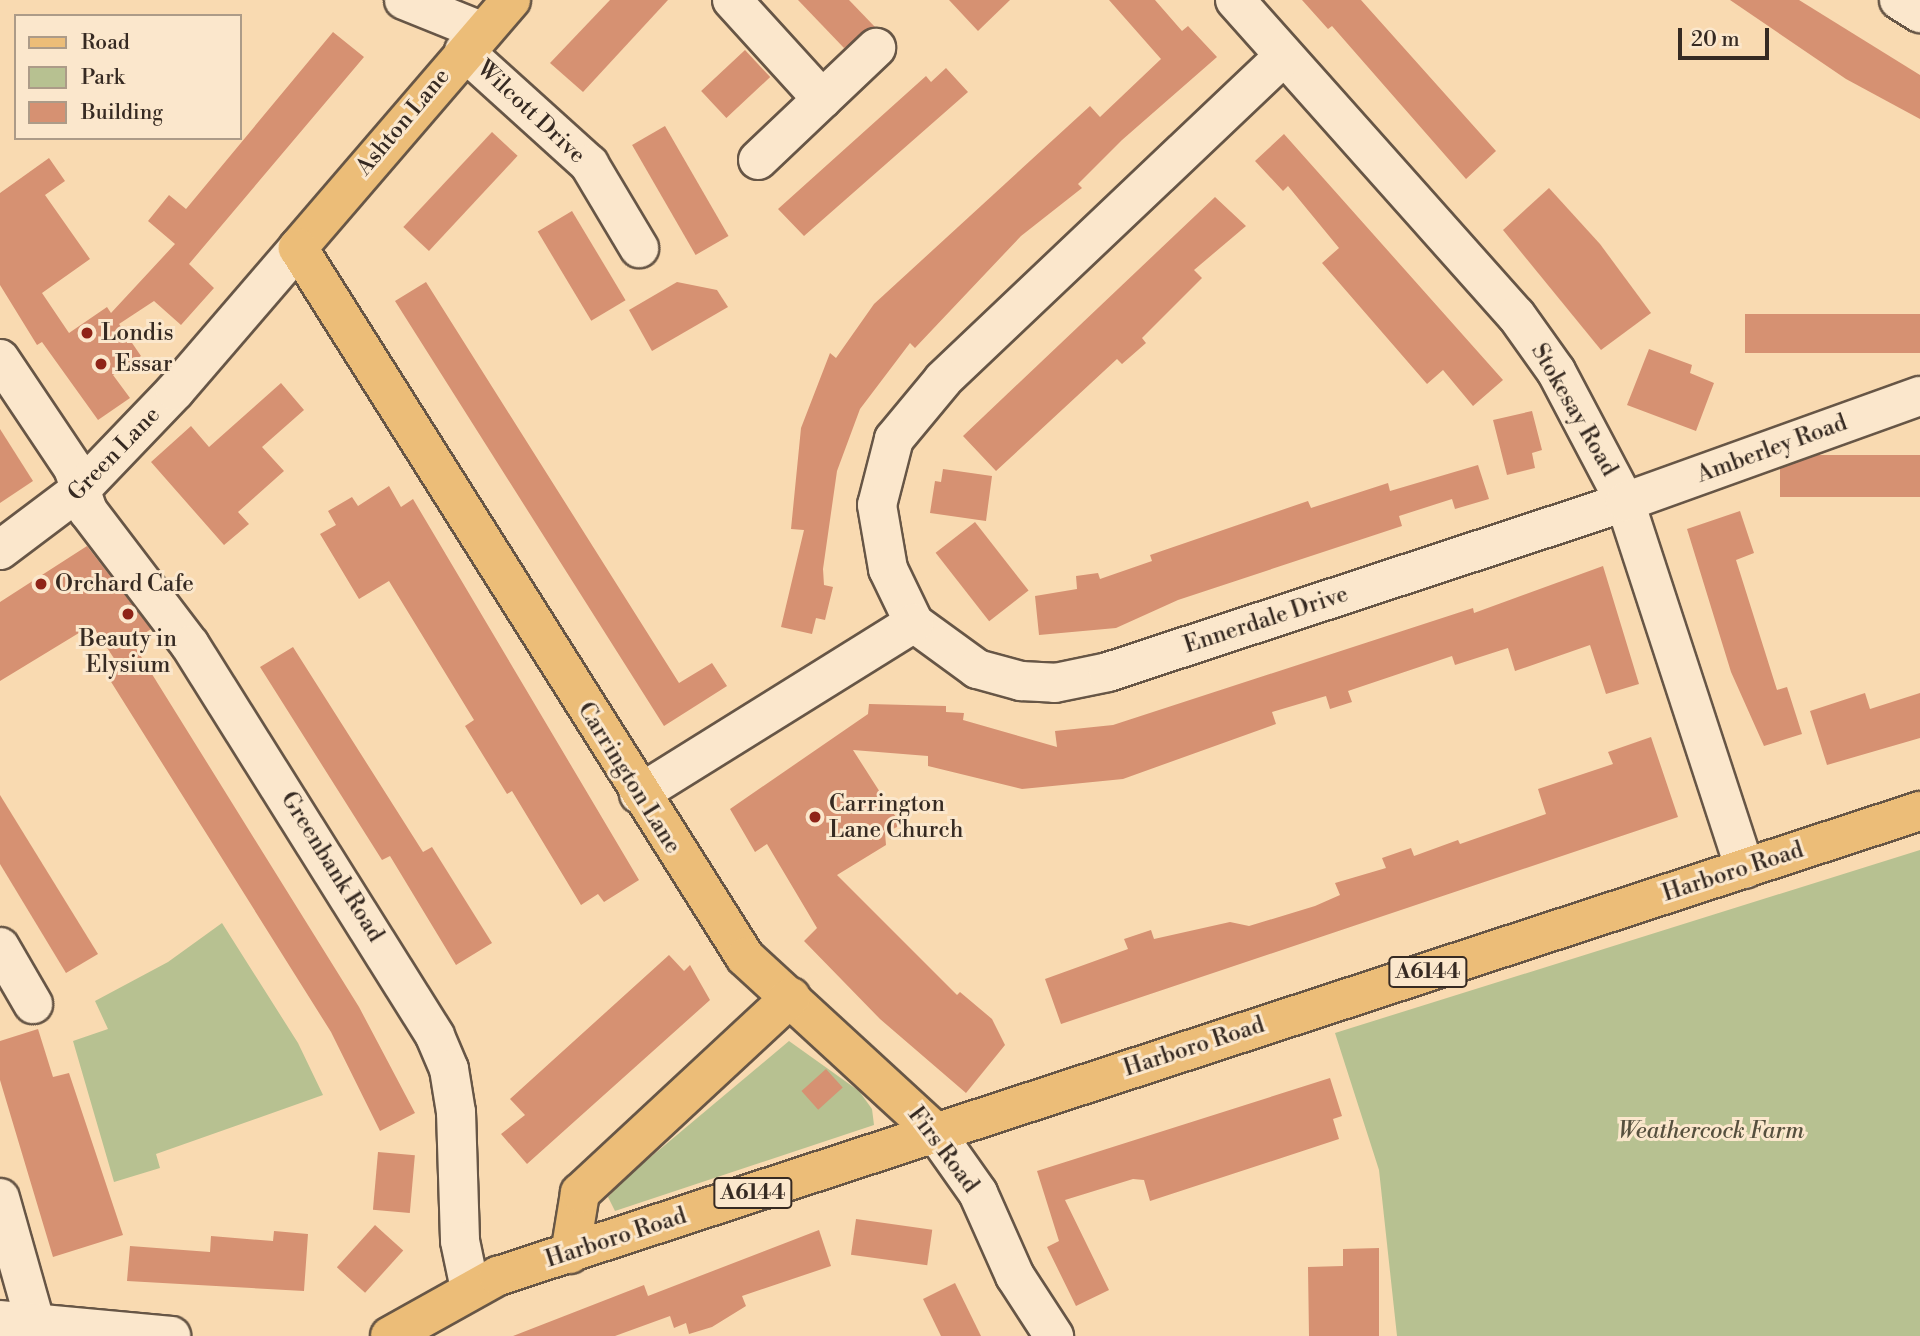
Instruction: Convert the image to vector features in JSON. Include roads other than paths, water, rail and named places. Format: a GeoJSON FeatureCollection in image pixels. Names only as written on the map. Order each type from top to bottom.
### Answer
{"type":"FeatureCollection","features":[{"type":"Feature","properties":{"kind":"main road","name":"Ashton Lane"},"geometry":{"type":"LineString","coordinates":[[298,248],[472,41],[511,0]]}},
{"type":"Feature","properties":{"kind":"main road","name":"Carrington Lane"},"geometry":{"type":"LineString","coordinates":[[298,248],[639,794],[745,957],[790,997]]}},
{"type":"Feature","properties":{"kind":"main road","name":"Harboro Road"},"geometry":{"type":"LineString","coordinates":[[470,1289],[935,1132],[1920,811]]}},
{"type":"Feature","properties":{"kind":"main road","name":"Firs Road"},"geometry":{"type":"LineString","coordinates":[[790,997],[935,1132]]}},
{"type":"Feature","properties":{"kind":"main road"},"geometry":{"type":"LineString","coordinates":[[570,1254],[580,1193],[790,997]]}},
{"type":"Feature","properties":{"kind":"main road","name":"A6144"},"geometry":{"type":"LineString","coordinates":[[390,1336],[470,1289]]}},
{"type":"Feature","properties":{"kind":"street"},"geometry":{"type":"LineString","coordinates":[[404,0],[472,41]]}},
{"type":"Feature","properties":{"kind":"street"},"geometry":{"type":"LineString","coordinates":[[732,0],[822,99]]}},
{"type":"Feature","properties":{"kind":"street","name":"Stokesay Road"},"geometry":{"type":"LineString","coordinates":[[1235,0],[1538,344],[1625,502],[1745,869]]}},
{"type":"Feature","properties":{"kind":"street"},"geometry":{"type":"LineString","coordinates":[[1899,0],[1920,13]]}},
{"type":"Feature","properties":{"kind":"street","name":"Wilcott Drive"},"geometry":{"type":"LineString","coordinates":[[472,41],[589,164],[639,248]]}},
{"type":"Feature","properties":{"kind":"street"},"geometry":{"type":"LineString","coordinates":[[758,160],[876,48]]}},
{"type":"Feature","properties":{"kind":"street","name":"Ennerdale Drive"},"geometry":{"type":"LineString","coordinates":[[1284,56],[943,380],[894,439],[877,505],[880,539],[914,623],[955,656],[998,676],[1055,683],[1080,680],[1625,502]]}},
{"type":"Feature","properties":{"kind":"street","name":"Green Lane"},"geometry":{"type":"LineString","coordinates":[[0,550],[81,489],[175,391],[298,248]]}},
{"type":"Feature","properties":{"kind":"street","name":"Greenbank Road"},"geometry":{"type":"LineString","coordinates":[[0,359],[73,468],[88,511],[174,623],[245,731],[435,1036],[449,1069],[456,1112],[460,1241],[470,1289]]}},
{"type":"Feature","properties":{"kind":"street","name":"Amberley Road"},"geometry":{"type":"LineString","coordinates":[[1625,502],[1920,396]]}},
{"type":"Feature","properties":{"kind":"street"},"geometry":{"type":"LineString","coordinates":[[639,794],[914,623]]}},
{"type":"Feature","properties":{"kind":"street"},"geometry":{"type":"LineString","coordinates":[[0,947],[34,1004]]}},
{"type":"Feature","properties":{"kind":"street","name":"Firs Road"},"geometry":{"type":"LineString","coordinates":[[935,1132],[978,1193],[1015,1276],[1054,1336]]}},
{"type":"Feature","properties":{"kind":"street"},"geometry":{"type":"LineString","coordinates":[[0,1198],[18,1321],[171,1336]]}},
{"type":"Feature","properties":{"kind":"place","name":"Londis"},"geometry":{"type":"Point","coordinates":[87,333]}},
{"type":"Feature","properties":{"kind":"place","name":"Essar"},"geometry":{"type":"Point","coordinates":[101,364]}},
{"type":"Feature","properties":{"kind":"place","name":"Orchard Cafe"},"geometry":{"type":"Point","coordinates":[41,584]}},
{"type":"Feature","properties":{"kind":"place","name":"Beauty in Elysium"},"geometry":{"type":"Point","coordinates":[128,614]}},
{"type":"Feature","properties":{"kind":"place","name":"Carrington Lane Church"},"geometry":{"type":"Point","coordinates":[815,817]}},
{"type":"Feature","properties":{"kind":"park label","name":"Weathercock Farm"},"geometry":{"type":"Point","coordinates":[1711,1131]}}]}
